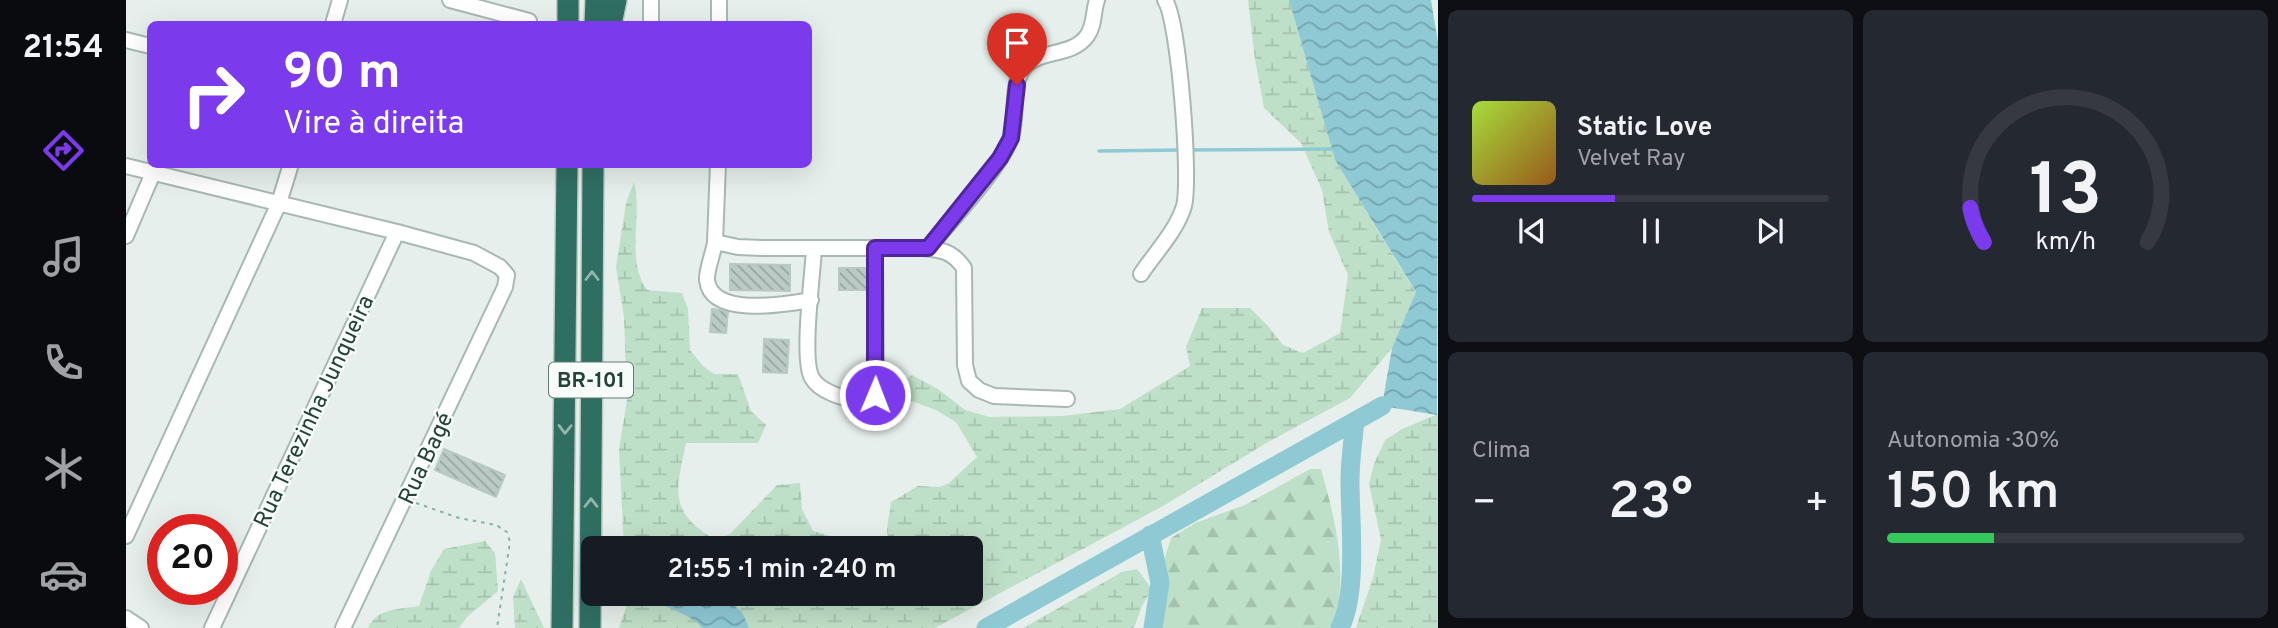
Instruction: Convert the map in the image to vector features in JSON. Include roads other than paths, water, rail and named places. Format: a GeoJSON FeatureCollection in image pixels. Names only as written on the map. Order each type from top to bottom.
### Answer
{"type":"FeatureCollection","features":[{"type":"Feature","properties":{"kind":"highway"},"geometry":{"type":"LineString","coordinates":[[568,0],[568,21]]}},
{"type":"Feature","properties":{"kind":"highway"},"geometry":{"type":"LineString","coordinates":[[595,21],[596,0]]}},
{"type":"Feature","properties":{"kind":"highway"},"geometry":{"type":"LineString","coordinates":[[612,21],[616,0]]}},
{"type":"Feature","properties":{"kind":"highway","name":"BR-101"},"geometry":{"type":"LineString","coordinates":[[562,628],[567,168]]}},
{"type":"Feature","properties":{"kind":"highway","name":"BR-101"},"geometry":{"type":"LineString","coordinates":[[590,628],[593,168]]}},
{"type":"Feature","properties":{"kind":"street"},"geometry":{"type":"LineString","coordinates":[[334,21],[340,0]]}},
{"type":"Feature","properties":{"kind":"street"},"geometry":{"type":"LineString","coordinates":[[450,0],[529,21]]}},
{"type":"Feature","properties":{"kind":"street"},"geometry":{"type":"LineString","coordinates":[[651,0],[651,21]]}},
{"type":"Feature","properties":{"kind":"street"},"geometry":{"type":"LineString","coordinates":[[719,0],[719,21]]}},
{"type":"Feature","properties":{"kind":"street"},"geometry":{"type":"LineString","coordinates":[[928,248],[1000,158],[1011,138],[1020,72],[1037,58],[1068,51],[1088,35],[1093,24],[1097,0]]}},
{"type":"Feature","properties":{"kind":"street"},"geometry":{"type":"LineString","coordinates":[[1141,274],[1179,218],[1186,192],[1184,116],[1175,36],[1170,7],[1165,0]]}},
{"type":"Feature","properties":{"kind":"street"},"geometry":{"type":"LineString","coordinates":[[126,40],[147,46]]}},
{"type":"Feature","properties":{"kind":"street"},"geometry":{"type":"LineString","coordinates":[[126,166],[397,232]]}},
{"type":"Feature","properties":{"kind":"street"},"geometry":{"type":"LineString","coordinates":[[126,536],[279,203],[290,168]]}},
{"type":"Feature","properties":{"kind":"street"},"geometry":{"type":"LineString","coordinates":[[718,168],[715,242],[707,280],[715,296],[731,304],[777,305],[811,300]]}},
{"type":"Feature","properties":{"kind":"street"},"geometry":{"type":"LineString","coordinates":[[126,236],[153,173]]}},
{"type":"Feature","properties":{"kind":"street","name":"Rua Bagé"},"geometry":{"type":"LineString","coordinates":[[343,628],[505,287],[507,275],[491,261],[474,253],[397,232]]}},
{"type":"Feature","properties":{"kind":"street","name":"Rua Terezinha Junqueira"},"geometry":{"type":"LineString","coordinates":[[212,628],[397,232]]}},
{"type":"Feature","properties":{"kind":"street"},"geometry":{"type":"LineString","coordinates":[[715,242],[738,247],[943,250],[956,256],[964,268],[965,365],[969,381],[979,390],[994,396],[1067,399]]}},
{"type":"Feature","properties":{"kind":"street"},"geometry":{"type":"LineString","coordinates":[[814,248],[808,357],[812,379],[829,392],[865,403],[875,395],[876,384],[875,248]]}},
{"type":"Feature","properties":{"kind":"street"},"geometry":{"type":"LineString","coordinates":[[126,618],[141,628]]}},
{"type":"Feature","properties":{"kind":"water"},"geometry":{"type":"Polygon","coordinates":[[[1289,0],[1431,0],[1438,42],[1437,415],[1382,406],[1392,348],[1416,292],[1335,160],[1289,0]]]}},
{"type":"Feature","properties":{"kind":"water"},"geometry":{"type":"Polygon","coordinates":[[[666,606],[735,606],[742,612],[749,628],[702,628],[691,618],[666,606]]]}},
{"type":"Feature","properties":{"kind":"waterway"},"geometry":{"type":"LineString","coordinates":[[1188,150],[1332,149]]}},
{"type":"Feature","properties":{"kind":"waterway"},"geometry":{"type":"LineString","coordinates":[[1099,151],[1181,150]]}},
{"type":"Feature","properties":{"kind":"waterway"},"geometry":{"type":"LineString","coordinates":[[986,628],[1382,406]]}},
{"type":"Feature","properties":{"kind":"waterway"},"geometry":{"type":"LineString","coordinates":[[1340,628],[1346,613],[1351,576],[1350,474],[1355,421]]}},
{"type":"Feature","properties":{"kind":"waterway"},"geometry":{"type":"LineString","coordinates":[[1150,535],[1160,583],[1153,628]]}}]}
